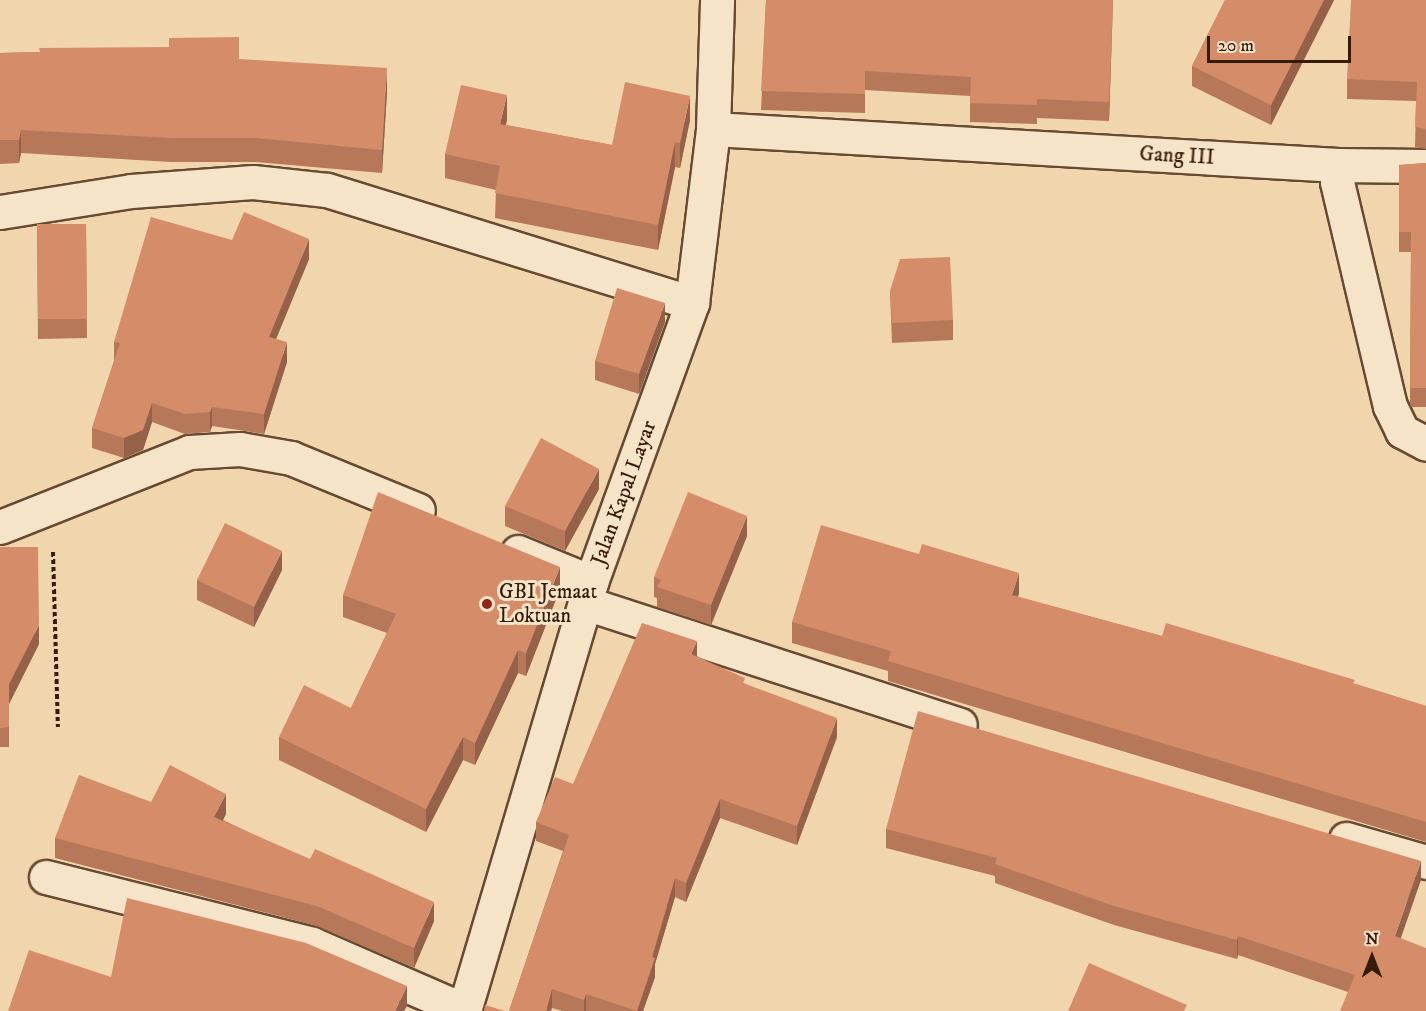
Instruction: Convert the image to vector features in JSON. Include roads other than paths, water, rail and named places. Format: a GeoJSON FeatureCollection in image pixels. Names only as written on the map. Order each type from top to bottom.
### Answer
{"type":"FeatureCollection","features":[{"type":"Feature","properties":{"kind":"street","name":"Jalan Kapal Layar"},"geometry":{"type":"LineString","coordinates":[[464,1011],[588,593],[692,303],[713,129],[717,0]]}},
{"type":"Feature","properties":{"kind":"street","name":"Gang III"},"geometry":{"type":"LineString","coordinates":[[713,129],[1338,165],[1426,166]]}},
{"type":"Feature","properties":{"kind":"street"},"geometry":{"type":"LineString","coordinates":[[1338,165],[1337,182],[1390,406],[1402,431],[1426,444]]}},
{"type":"Feature","properties":{"kind":"street"},"geometry":{"type":"LineString","coordinates":[[0,212],[131,191],[220,184],[253,182],[327,190],[692,303]]}},
{"type":"Feature","properties":{"kind":"street"},"geometry":{"type":"LineString","coordinates":[[0,527],[52,509],[189,452],[240,449],[291,458],[441,520]]}},
{"type":"Feature","properties":{"kind":"street"},"geometry":{"type":"LineString","coordinates":[[495,542],[588,593],[987,733]]}},
{"type":"Feature","properties":{"kind":"street"},"geometry":{"type":"LineString","coordinates":[[1313,830],[1426,862]]}},
{"type":"Feature","properties":{"kind":"street"},"geometry":{"type":"LineString","coordinates":[[46,877],[312,944],[464,1011]]}},
{"type":"Feature","properties":{"kind":"place","name":"GBI Jemaat Loktuan"},"geometry":{"type":"Point","coordinates":[487,604]}}]}
